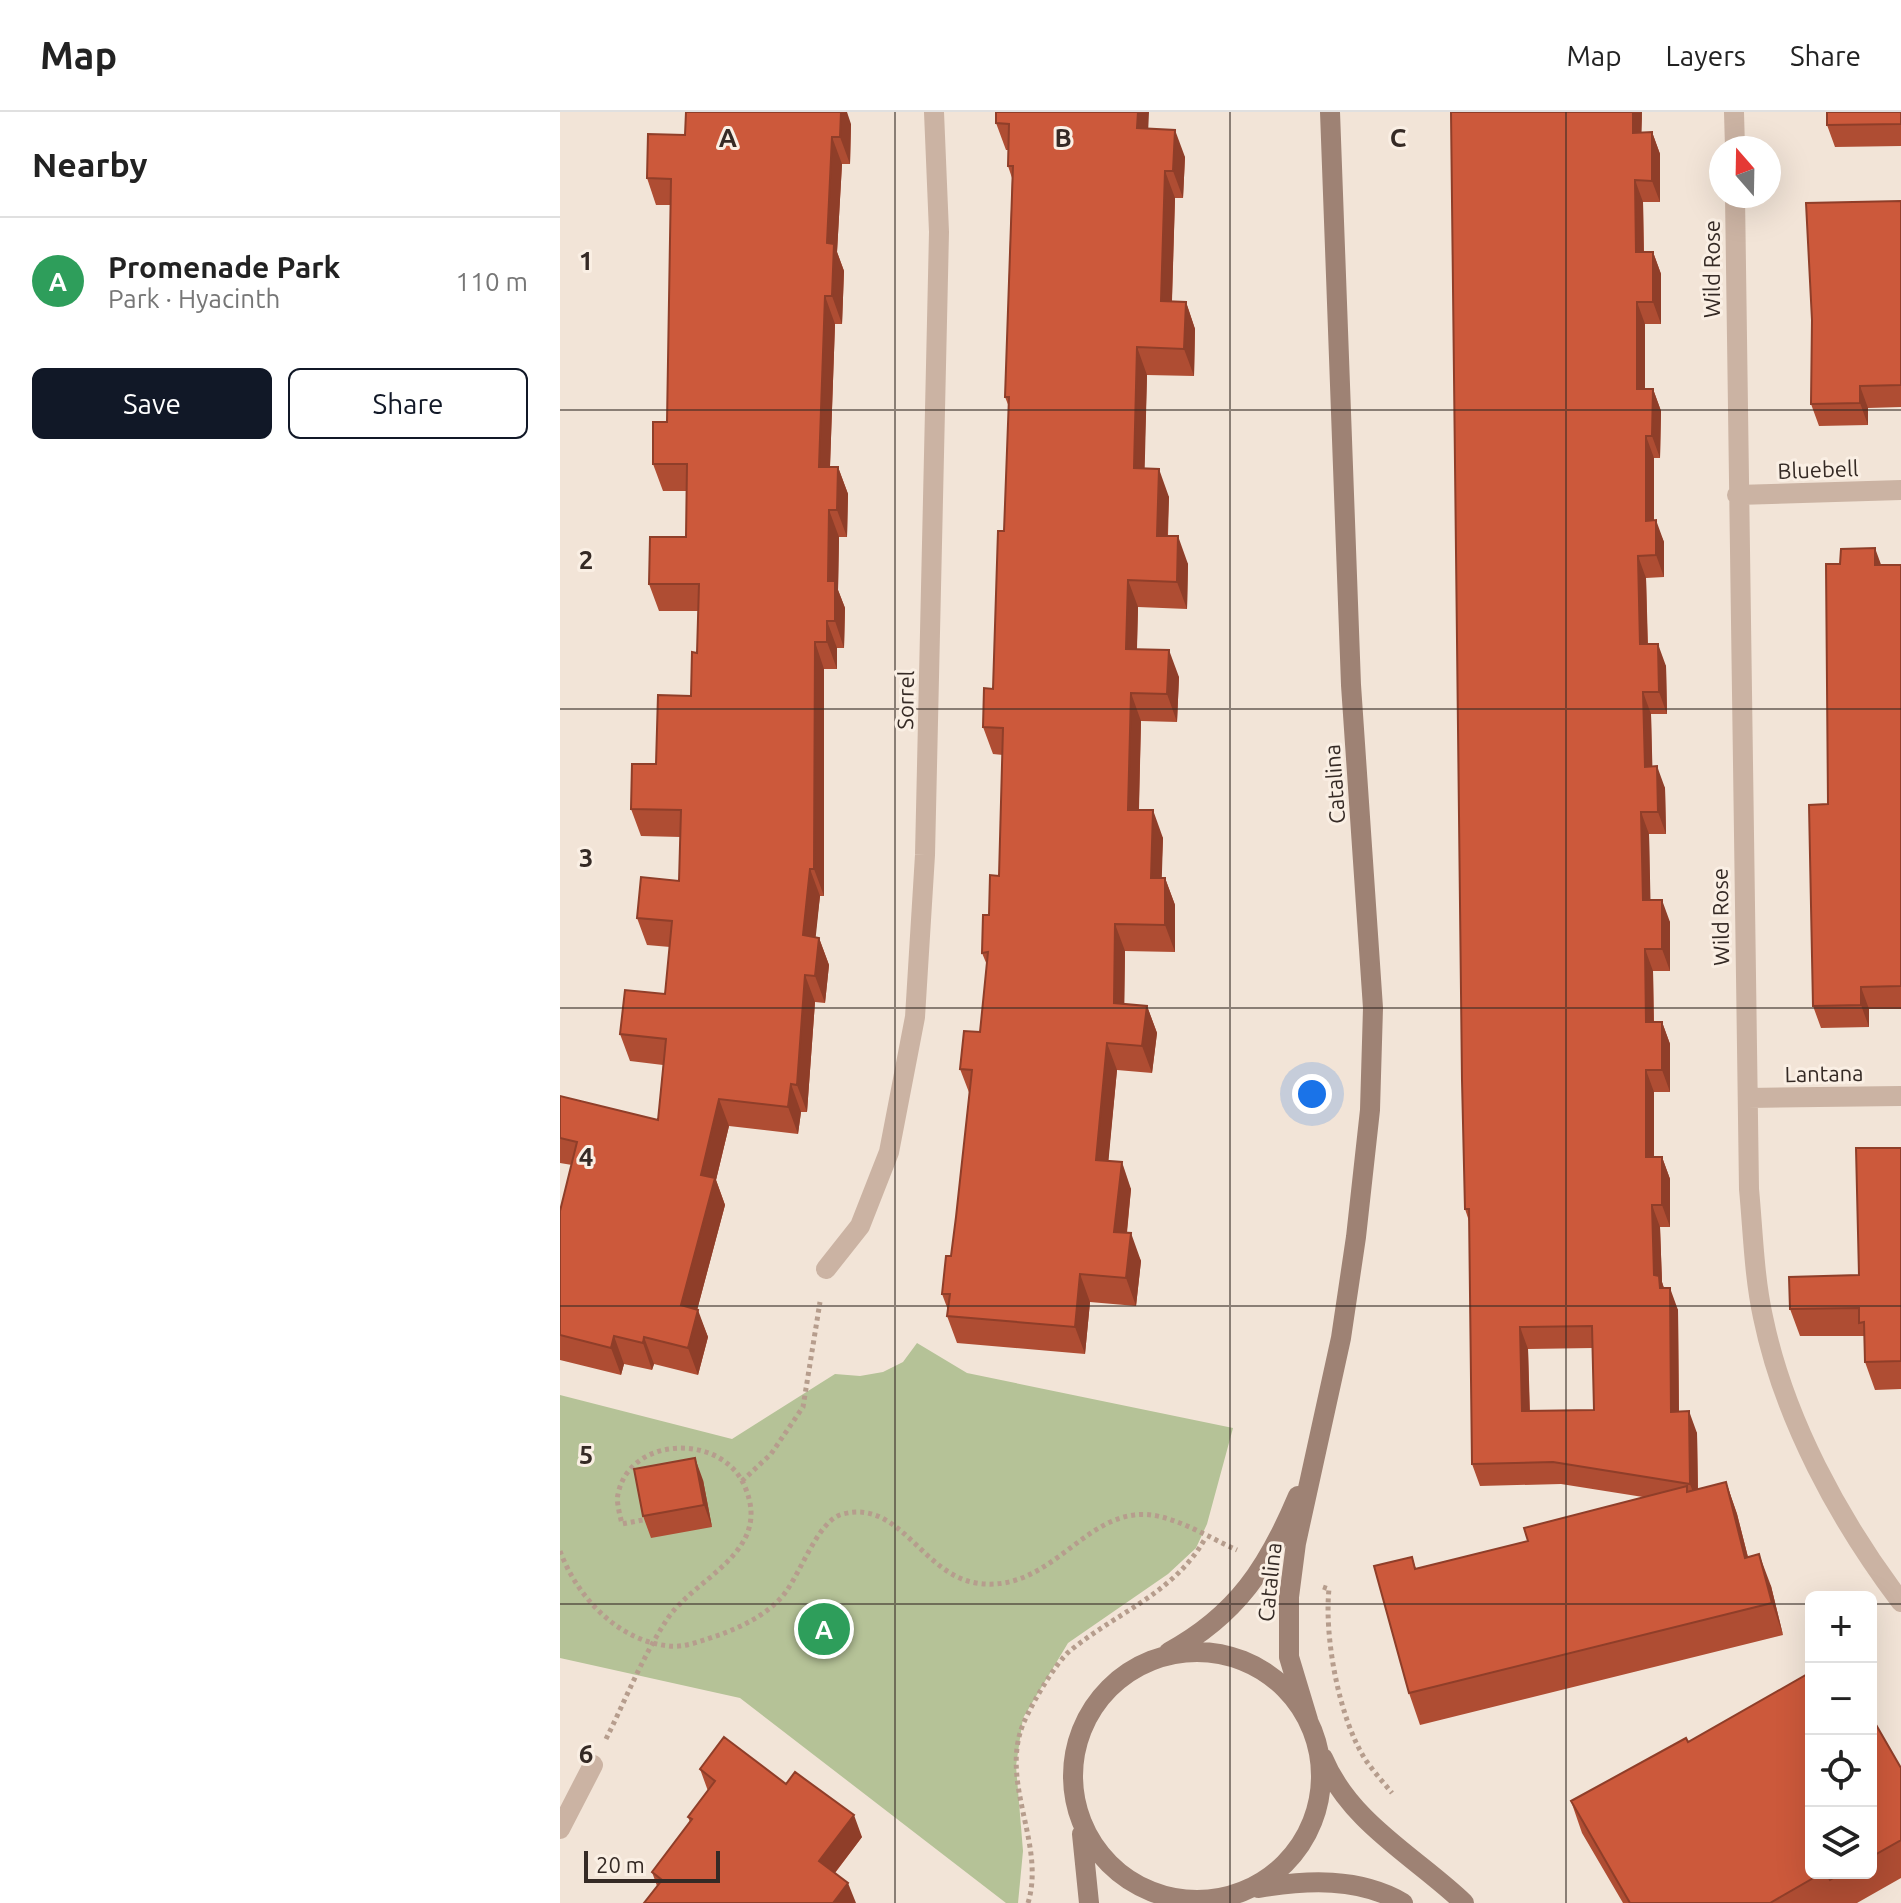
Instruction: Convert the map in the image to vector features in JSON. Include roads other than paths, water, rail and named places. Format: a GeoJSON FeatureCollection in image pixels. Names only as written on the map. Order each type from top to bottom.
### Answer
{"type":"FeatureCollection","features":[{"type":"Feature","properties":{"kind":"street","name":"Sorrel"},"geometry":{"type":"LineString","coordinates":[[826,1269],[860,1226],[889,1152],[915,1017],[925,855],[938,280],[934,112]]}},
{"type":"Feature","properties":{"kind":"street","name":"Catalina"},"geometry":{"type":"LineString","coordinates":[[1308,1720],[1289,1657],[1287,1626],[1296,1543],[1341,1338],[1356,1237],[1370,1110],[1373,1008],[1350,654],[1330,112]]}},
{"type":"Feature","properties":{"kind":"street"},"geometry":{"type":"LineString","coordinates":[[1734,112],[1735,136]]}},
{"type":"Feature","properties":{"kind":"street","name":"Wild Rose"},"geometry":{"type":"LineString","coordinates":[[1735,208],[1749,1189],[1763,1318],[1800,1436],[1861,1547],[1901,1602]]}},
{"type":"Feature","properties":{"kind":"street","name":"Bluebell"},"geometry":{"type":"LineString","coordinates":[[1737,495],[1901,490]]}},
{"type":"Feature","properties":{"kind":"street","name":"Lantana"},"geometry":{"type":"LineString","coordinates":[[1748,1098],[1901,1096]]}},
{"type":"Feature","properties":{"kind":"street","name":"Catalina"},"geometry":{"type":"LineString","coordinates":[[1157,1658],[1206,1631],[1231,1609],[1266,1562],[1317,1447]]}},
{"type":"Feature","properties":{"kind":"street"},"geometry":{"type":"LineString","coordinates":[[1089,1903],[1088,1871],[1072,1778],[1080,1735],[1102,1696],[1118,1681],[1157,1658],[1201,1652],[1244,1661],[1282,1685],[1308,1720],[1336,1782],[1367,1820],[1464,1903]]}},
{"type":"Feature","properties":{"kind":"street"},"geometry":{"type":"LineString","coordinates":[[1247,1890],[1284,1865],[1310,1828],[1321,1786],[1316,1742]]}},
{"type":"Feature","properties":{"kind":"street"},"geometry":{"type":"LineString","coordinates":[[560,1829],[593,1765]]}},
{"type":"Feature","properties":{"kind":"street"},"geometry":{"type":"LineString","coordinates":[[1081,1822],[1104,1860],[1139,1886],[1181,1900],[1218,1900],[1247,1890],[1298,1882],[1334,1883],[1367,1889],[1403,1903]]}},
{"type":"Feature","properties":{"kind":"place","name":"Promenade Park"},"geometry":{"type":"Point","coordinates":[824,1629]}}]}
